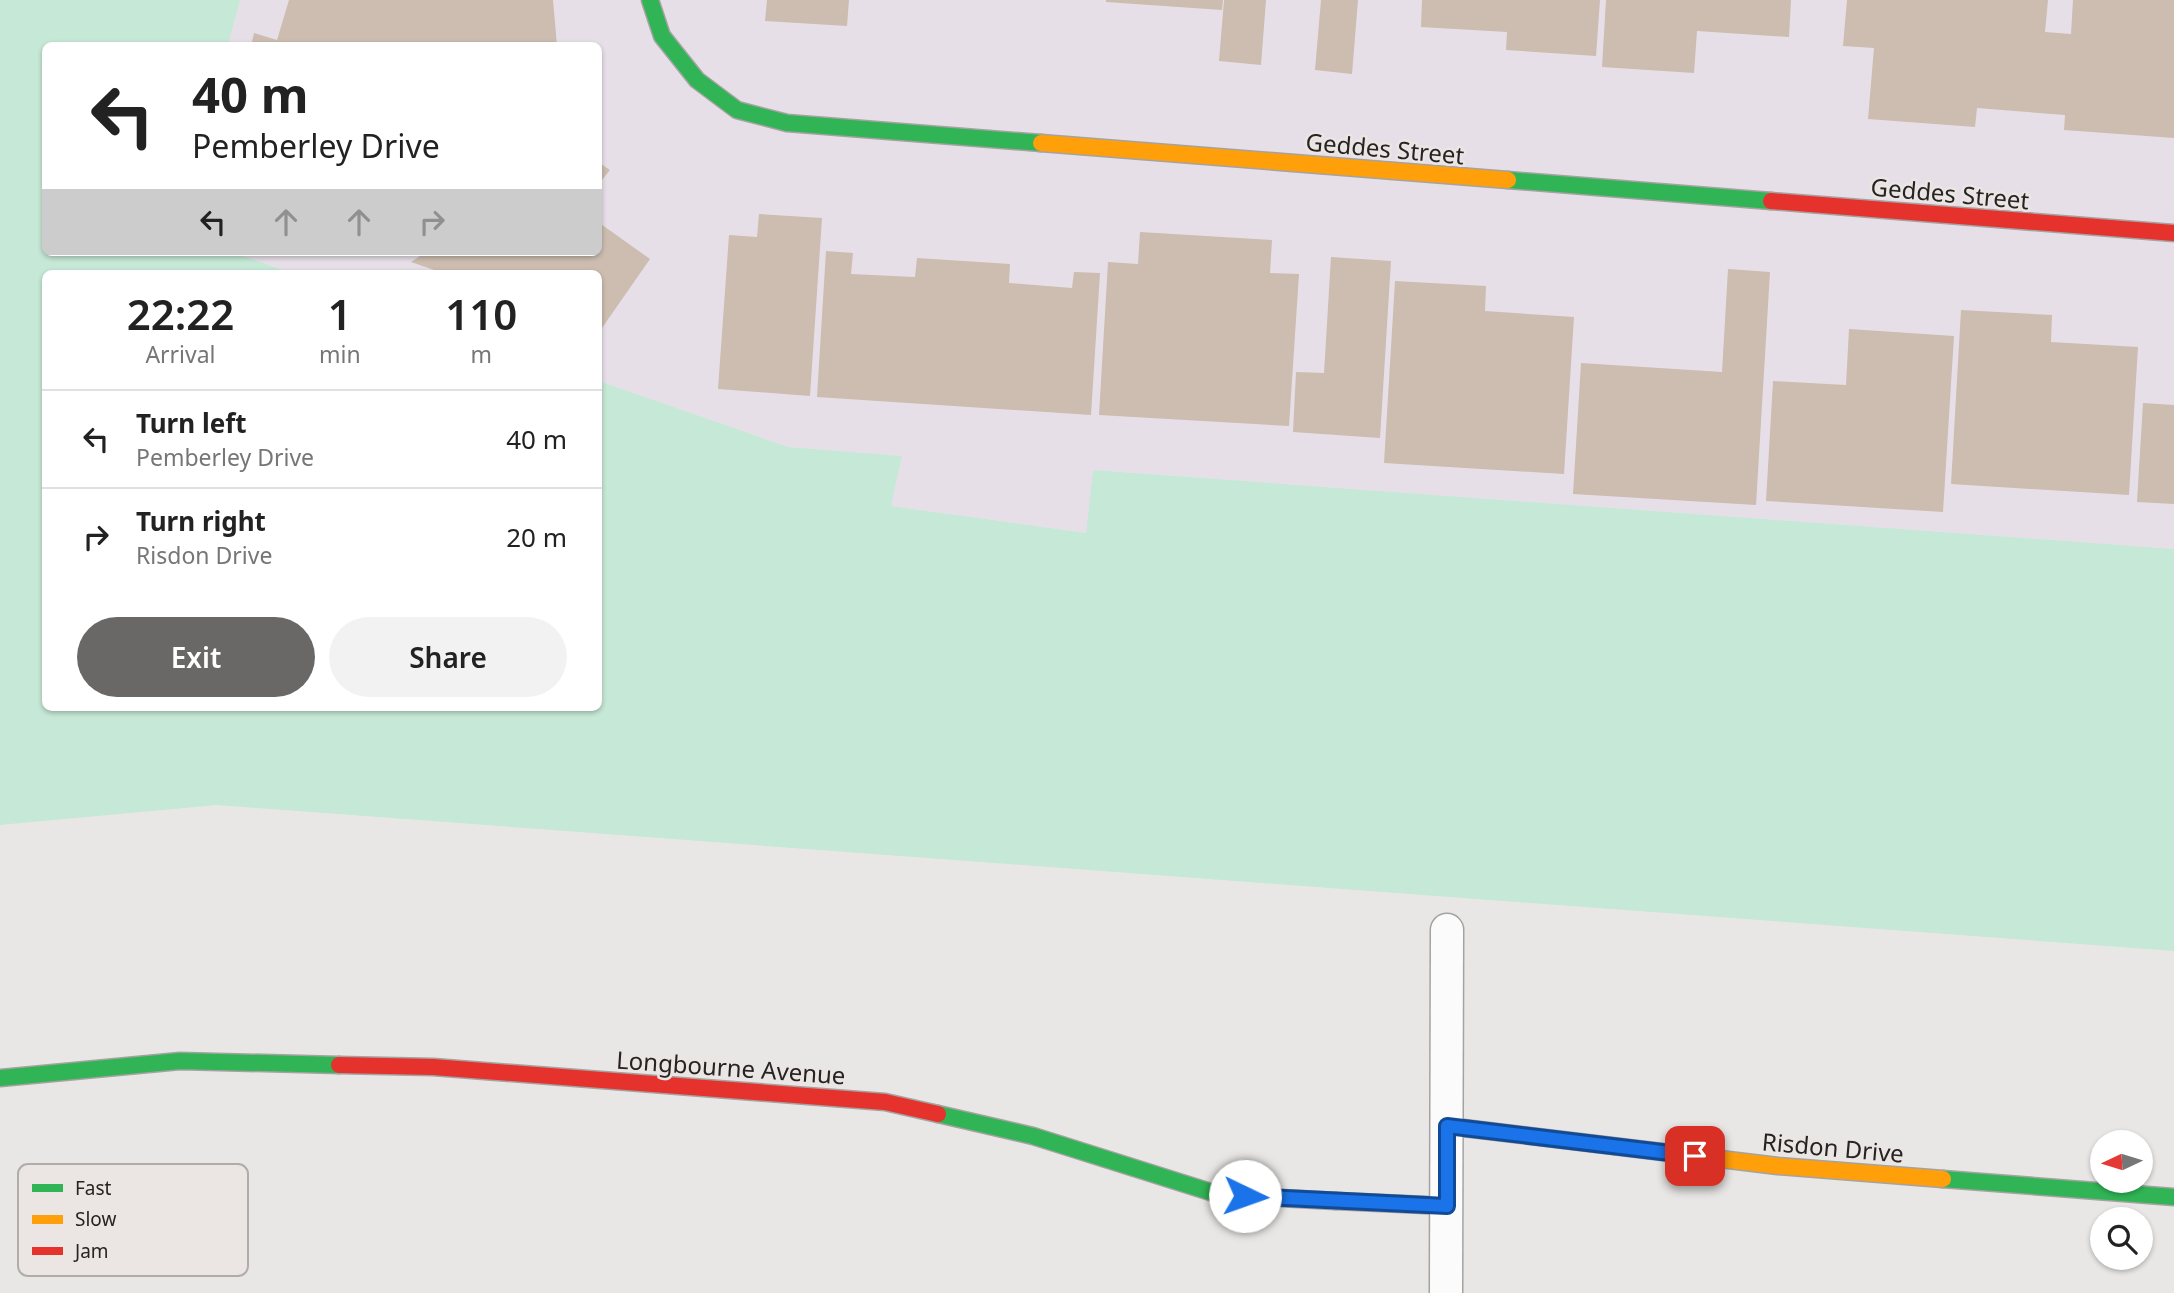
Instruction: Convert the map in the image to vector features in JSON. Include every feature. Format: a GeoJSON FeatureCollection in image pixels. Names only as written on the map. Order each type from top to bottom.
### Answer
{"type":"FeatureCollection","features":[{"type":"Feature","properties":{"kind":"street","name":"Geddes Street"},"geometry":{"type":"LineString","coordinates":[[650,0],[662,36],[697,80],[737,110],[787,123],[2174,233]]}},
{"type":"Feature","properties":{"kind":"street"},"geometry":{"type":"LineString","coordinates":[[1446,1293],[1447,930]]}},
{"type":"Feature","properties":{"kind":"street","name":"Longbourne Avenue"},"geometry":{"type":"LineString","coordinates":[[0,1078],[180,1061],[433,1067],[885,1102],[1033,1136],[1220,1195],[1447,1206]]}},
{"type":"Feature","properties":{"kind":"street","name":"Risdon Drive"},"geometry":{"type":"LineString","coordinates":[[1447,1126],[1778,1166],[2174,1197]]}},
{"type":"Feature","properties":{"kind":"shaded area"},"geometry":{"type":"Polygon","coordinates":[[[240,0],[2174,0],[2174,549],[1093,470],[1086,533],[891,506],[902,456],[788,447],[602,382],[602,270],[283,270],[243,256],[602,256],[602,42],[229,42],[240,0]]]}},
{"type":"Feature","properties":{"kind":"green space"},"geometry":{"type":"Polygon","coordinates":[[[0,0],[240,0],[229,42],[42,42],[42,256],[243,256],[283,270],[42,270],[42,711],[602,711],[602,382],[788,447],[902,456],[891,506],[1086,533],[1093,470],[2174,549],[2174,951],[217,805],[0,825],[0,0]]]}},
{"type":"Feature","properties":{"kind":"building"},"geometry":{"type":"Polygon","coordinates":[[[289,0],[553,0],[557,42],[252,42],[254,33],[277,40],[289,0]]]}},
{"type":"Feature","properties":{"kind":"building"},"geometry":{"type":"Polygon","coordinates":[[[767,0],[849,0],[847,26],[765,21],[767,0]]]}},
{"type":"Feature","properties":{"kind":"building"},"geometry":{"type":"Polygon","coordinates":[[[1106,0],[1223,0],[1222,10],[1106,0]]]}},
{"type":"Feature","properties":{"kind":"building"},"geometry":{"type":"Polygon","coordinates":[[[1224,0],[1266,0],[1261,65],[1219,61],[1224,0]]]}},
{"type":"Feature","properties":{"kind":"building"},"geometry":{"type":"Polygon","coordinates":[[[1321,0],[1358,0],[1352,74],[1315,70],[1321,0]]]}},
{"type":"Feature","properties":{"kind":"building"},"geometry":{"type":"Polygon","coordinates":[[[1422,0],[1600,0],[1596,56],[1506,50],[1507,32],[1421,27],[1422,0]]]}},
{"type":"Feature","properties":{"kind":"building"},"geometry":{"type":"Polygon","coordinates":[[[1606,0],[1791,0],[1789,37],[1697,31],[1694,73],[1602,67],[1606,0]]]}},
{"type":"Feature","properties":{"kind":"building"},"geometry":{"type":"Polygon","coordinates":[[[1847,0],[2048,0],[2045,32],[2071,34],[2073,0],[2174,0],[2174,138],[2064,130],[2065,115],[1977,108],[1975,127],[1868,119],[1874,48],[1843,46],[1847,0]]]}},
{"type":"Feature","properties":{"kind":"building"},"geometry":{"type":"Polygon","coordinates":[[[602,165],[610,170],[602,180],[602,165]]]}},
{"type":"Feature","properties":{"kind":"building"},"geometry":{"type":"Polygon","coordinates":[[[759,214],[822,218],[810,396],[718,389],[729,235],[757,237],[759,214]]]}},
{"type":"Feature","properties":{"kind":"building"},"geometry":{"type":"Polygon","coordinates":[[[602,225],[650,259],[602,328],[602,270],[434,270],[411,262],[420,256],[602,256],[602,225]]]}},
{"type":"Feature","properties":{"kind":"building"},"geometry":{"type":"Polygon","coordinates":[[[1140,232],[1272,240],[1270,273],[1299,274],[1289,426],[1099,415],[1108,262],[1138,264],[1140,232]]]}},
{"type":"Feature","properties":{"kind":"building"},"geometry":{"type":"Polygon","coordinates":[[[826,251],[853,253],[851,274],[915,277],[917,258],[1010,264],[1009,283],[1072,288],[1074,272],[1100,273],[1091,415],[817,397],[826,251]]]}},
{"type":"Feature","properties":{"kind":"building"},"geometry":{"type":"Polygon","coordinates":[[[1331,257],[1391,261],[1380,438],[1293,432],[1296,372],[1324,373],[1331,257]]]}},
{"type":"Feature","properties":{"kind":"building"},"geometry":{"type":"Polygon","coordinates":[[[1728,269],[1770,272],[1756,505],[1573,494],[1581,363],[1722,372],[1728,269]]]}},
{"type":"Feature","properties":{"kind":"building"},"geometry":{"type":"Polygon","coordinates":[[[1395,281],[1486,286],[1485,311],[1574,317],[1564,474],[1384,463],[1395,281]]]}},
{"type":"Feature","properties":{"kind":"building"},"geometry":{"type":"Polygon","coordinates":[[[1961,310],[2052,315],[2051,342],[2138,347],[2129,495],[1951,484],[1961,310]]]}},
{"type":"Feature","properties":{"kind":"building"},"geometry":{"type":"Polygon","coordinates":[[[1849,329],[1954,336],[1943,512],[1766,501],[1773,381],[1846,385],[1849,329]]]}},
{"type":"Feature","properties":{"kind":"building"},"geometry":{"type":"Polygon","coordinates":[[[2143,403],[2174,405],[2174,504],[2137,502],[2143,403]]]}},
{"type":"Feature","properties":{"kind":"traffic: fast"},"geometry":{"type":"LineString","coordinates":[[650,0],[662,36],[697,80],[737,110],[787,123],[1041,143]]}},
{"type":"Feature","properties":{"kind":"traffic: fast"},"geometry":{"type":"LineString","coordinates":[[1508,180],[1771,201]]}},
{"type":"Feature","properties":{"kind":"traffic: fast"},"geometry":{"type":"LineString","coordinates":[[0,1078],[180,1061],[339,1065]]}},
{"type":"Feature","properties":{"kind":"traffic: fast"},"geometry":{"type":"LineString","coordinates":[[938,1114],[1033,1136],[1220,1195],[1336,1201]]}},
{"type":"Feature","properties":{"kind":"traffic: fast"},"geometry":{"type":"LineString","coordinates":[[1943,1179],[2174,1197]]}},
{"type":"Feature","properties":{"kind":"traffic: slow"},"geometry":{"type":"LineString","coordinates":[[1041,143],[1508,180]]}},
{"type":"Feature","properties":{"kind":"traffic: slow"},"geometry":{"type":"LineString","coordinates":[[1447,1126],[1778,1166],[1943,1179]]}},
{"type":"Feature","properties":{"kind":"traffic: slow"},"geometry":{"type":"LineString","coordinates":[[1336,1201],[1447,1206]]}},
{"type":"Feature","properties":{"kind":"traffic: jam"},"geometry":{"type":"LineString","coordinates":[[1771,201],[2174,233]]}},
{"type":"Feature","properties":{"kind":"traffic: jam"},"geometry":{"type":"LineString","coordinates":[[339,1065],[433,1067],[885,1102],[938,1114]]}},
{"type":"Feature","properties":{"kind":"route"},"geometry":{"type":"LineString","coordinates":[[1245,1196],[1447,1206],[1447,1126],[1695,1156]]}}]}
